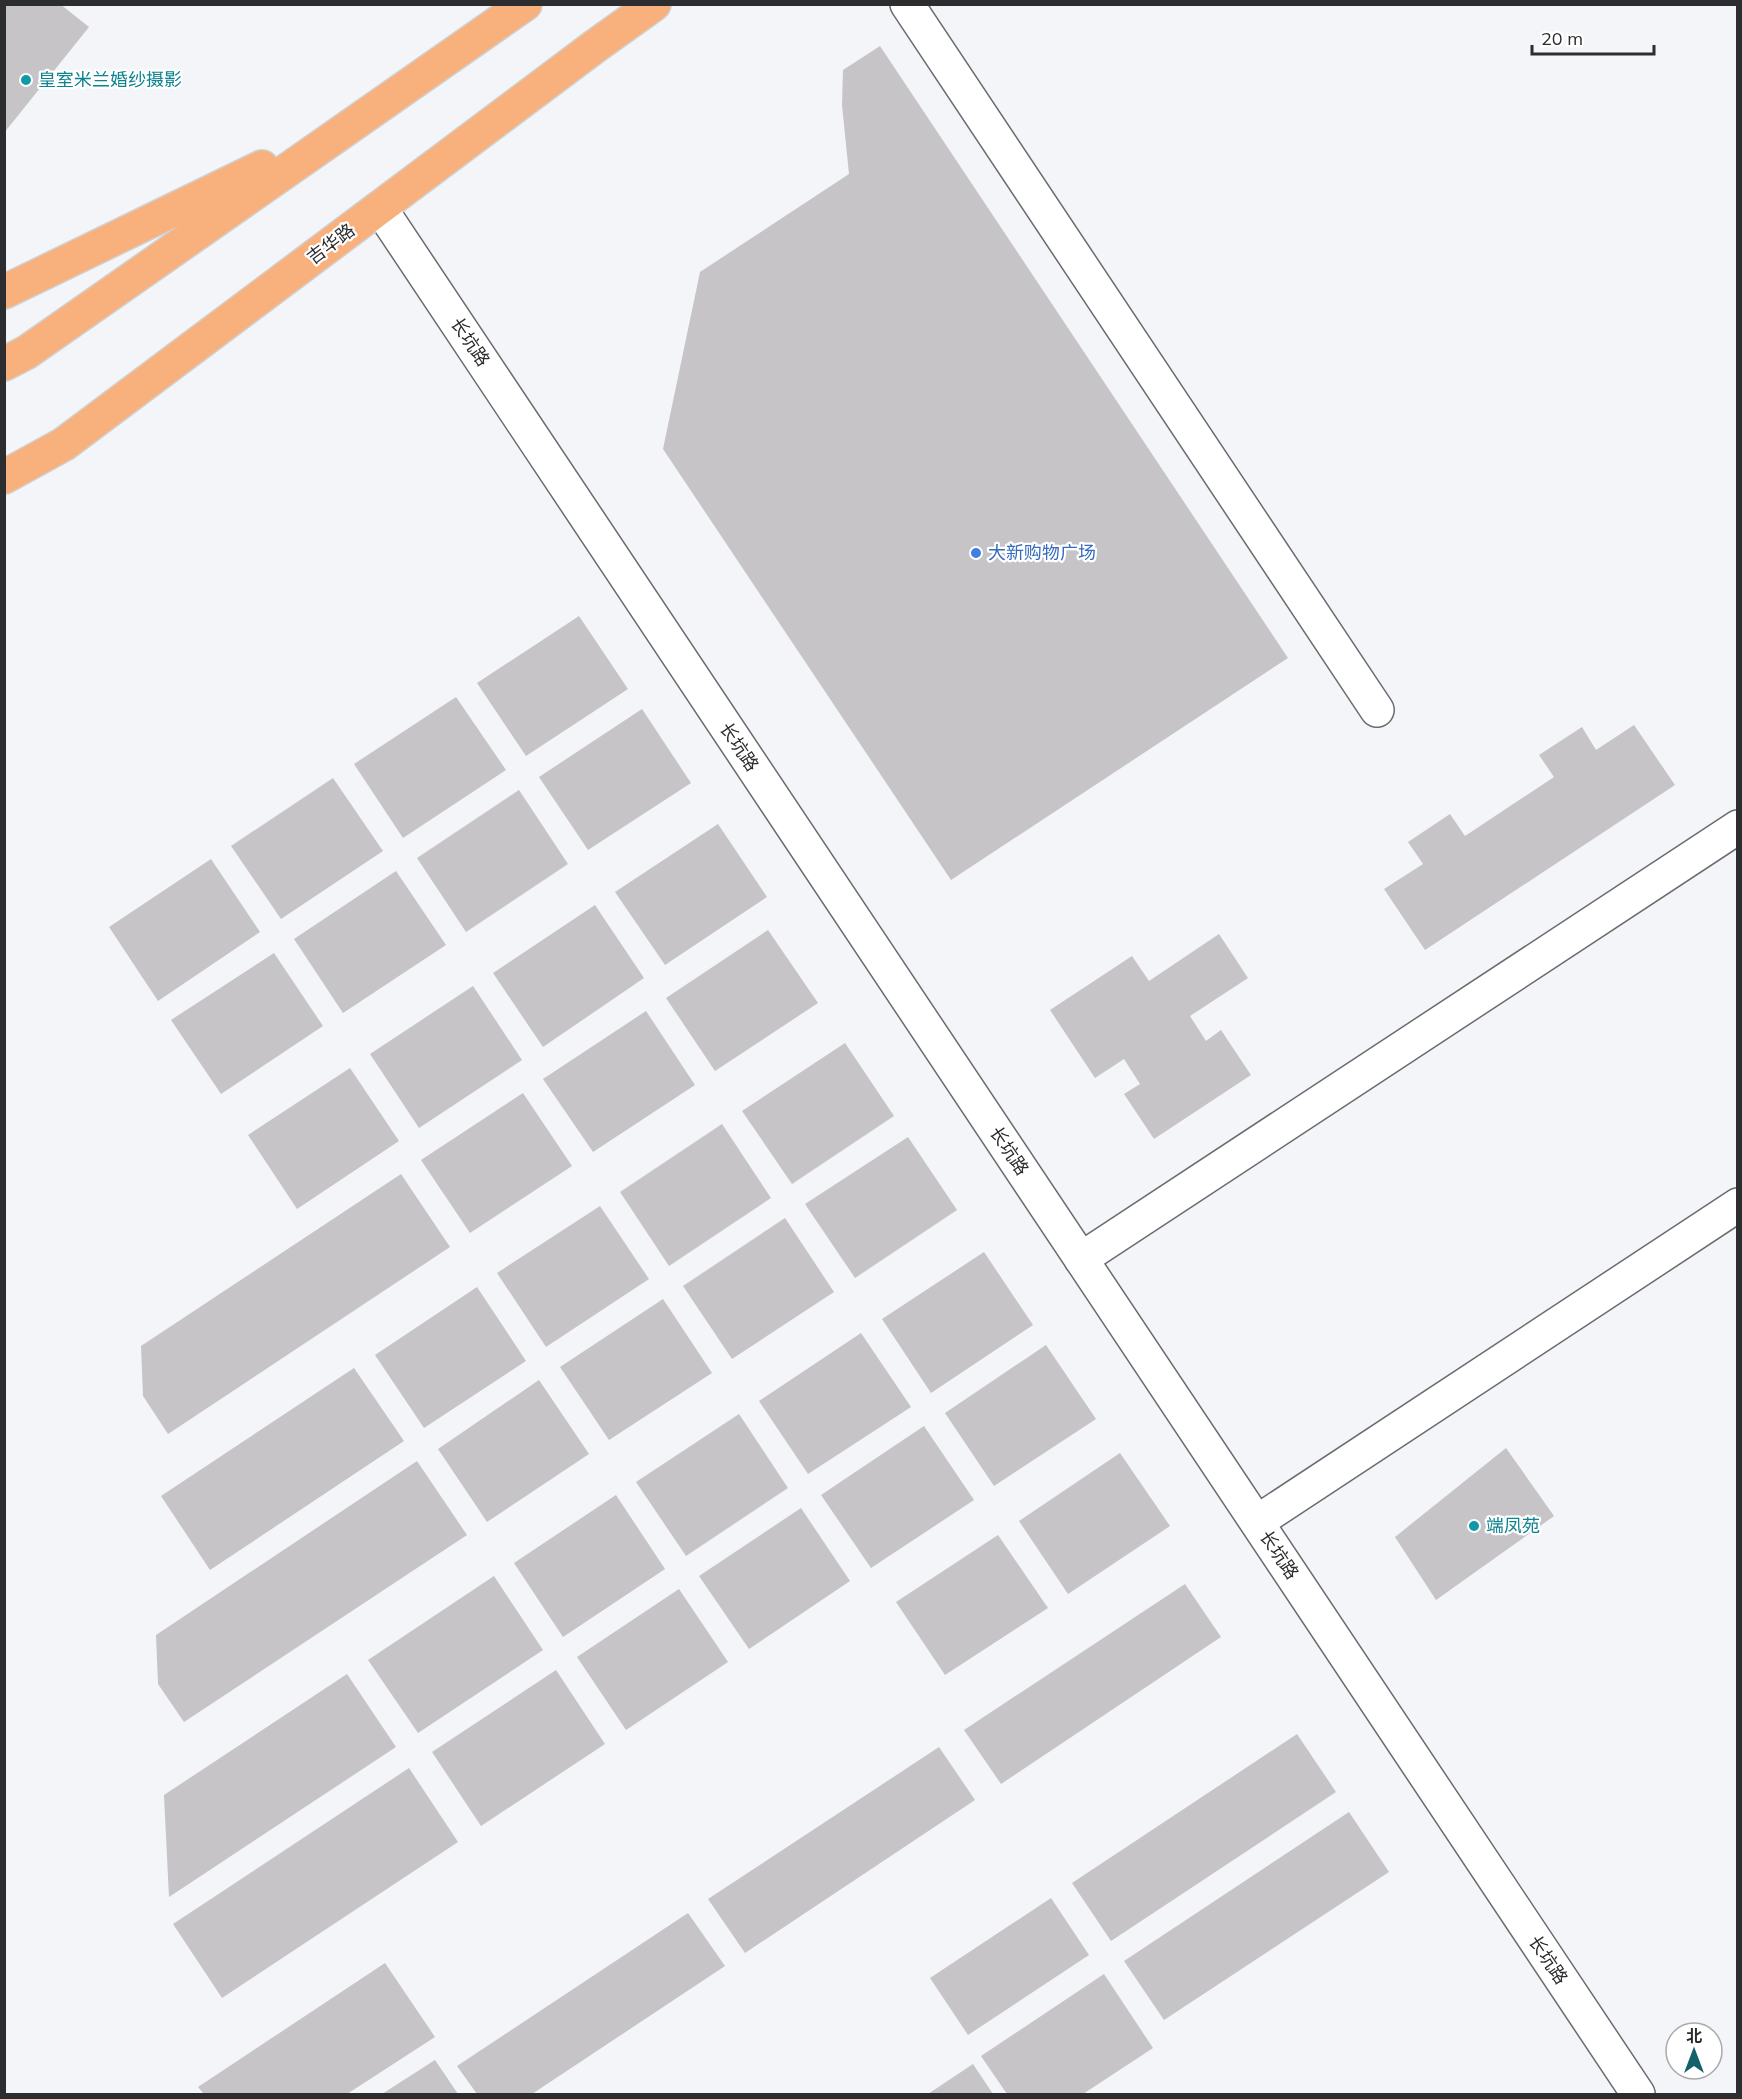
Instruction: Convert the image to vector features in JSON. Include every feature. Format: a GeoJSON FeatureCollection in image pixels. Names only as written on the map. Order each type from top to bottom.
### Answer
{"type":"FeatureCollection","features":[{"type":"Feature","properties":{"kind":"main road"},"geometry":{"type":"LineString","coordinates":[[4,364],[27,352],[525,4]]}},
{"type":"Feature","properties":{"kind":"main road","name":"吉华路"},"geometry":{"type":"LineString","coordinates":[[4,477],[64,444],[654,4]]}},
{"type":"Feature","properties":{"kind":"main road"},"geometry":{"type":"LineString","coordinates":[[4,292],[350,125]]}},
{"type":"Feature","properties":{"kind":"street"},"geometry":{"type":"LineString","coordinates":[[906,4],[1377,710]]}},
{"type":"Feature","properties":{"kind":"street","name":"长坑路"},"geometry":{"type":"LineString","coordinates":[[380,207],[1638,2094]]}},
{"type":"Feature","properties":{"kind":"street"},"geometry":{"type":"LineString","coordinates":[[1081,1259],[1737,826]]}},
{"type":"Feature","properties":{"kind":"street"},"geometry":{"type":"LineString","coordinates":[[1257,1522],[1737,1205]]}},
{"type":"Feature","properties":{"kind":"building","name":"皇室米兰婚纱摄影"},"geometry":{"type":"Polygon","coordinates":[[[4,4],[60,4],[89,27],[4,133],[4,4]]]}},
{"type":"Feature","properties":{"kind":"building","name":"大新购物广场"},"geometry":{"type":"Polygon","coordinates":[[[880,46],[1288,658],[951,880],[663,449],[700,272],[849,174],[842,105],[843,70],[880,46]]]}},
{"type":"Feature","properties":{"kind":"building"},"geometry":{"type":"Polygon","coordinates":[[[579,616],[628,689],[526,756],[477,683],[579,616]]]}},
{"type":"Feature","properties":{"kind":"building"},"geometry":{"type":"Polygon","coordinates":[[[456,697],[506,770],[403,838],[354,764],[456,697]]]}},
{"type":"Feature","properties":{"kind":"building"},"geometry":{"type":"Polygon","coordinates":[[[642,709],[691,783],[588,850],[539,777],[642,709]]]}},
{"type":"Feature","properties":{"kind":"building"},"geometry":{"type":"Polygon","coordinates":[[[1634,725],[1675,785],[1425,950],[1384,889],[1423,864],[1408,842],[1450,814],[1465,836],[1554,777],[1539,755],[1582,727],[1596,750],[1634,725]]]}},
{"type":"Feature","properties":{"kind":"building"},"geometry":{"type":"Polygon","coordinates":[[[333,778],[383,851],[281,919],[231,846],[333,778]]]}},
{"type":"Feature","properties":{"kind":"building"},"geometry":{"type":"Polygon","coordinates":[[[519,790],[568,864],[466,932],[417,858],[519,790]]]}},
{"type":"Feature","properties":{"kind":"building"},"geometry":{"type":"Polygon","coordinates":[[[718,824],[767,897],[665,965],[615,892],[718,824]]]}},
{"type":"Feature","properties":{"kind":"building"},"geometry":{"type":"Polygon","coordinates":[[[211,859],[260,932],[158,1001],[109,927],[211,859]]]}},
{"type":"Feature","properties":{"kind":"building"},"geometry":{"type":"Polygon","coordinates":[[[396,871],[446,945],[343,1013],[294,939],[396,871]]]}},
{"type":"Feature","properties":{"kind":"building"},"geometry":{"type":"Polygon","coordinates":[[[595,905],[644,978],[543,1047],[493,973],[595,905]]]}},
{"type":"Feature","properties":{"kind":"building"},"geometry":{"type":"Polygon","coordinates":[[[768,930],[818,1003],[715,1071],[666,998],[768,930]]]}},
{"type":"Feature","properties":{"kind":"building"},"geometry":{"type":"Polygon","coordinates":[[[1219,934],[1248,978],[1190,1016],[1206,1041],[1221,1030],[1251,1075],[1154,1139],[1124,1094],[1140,1084],[1124,1059],[1095,1078],[1050,1010],[1132,956],[1149,981],[1219,934]]]}},
{"type":"Feature","properties":{"kind":"building"},"geometry":{"type":"Polygon","coordinates":[[[274,953],[323,1026],[221,1094],[171,1020],[274,953]]]}},
{"type":"Feature","properties":{"kind":"building"},"geometry":{"type":"Polygon","coordinates":[[[473,986],[522,1060],[419,1128],[370,1054],[473,986]]]}},
{"type":"Feature","properties":{"kind":"building"},"geometry":{"type":"Polygon","coordinates":[[[646,1011],[695,1085],[593,1152],[543,1079],[646,1011]]]}},
{"type":"Feature","properties":{"kind":"building"},"geometry":{"type":"Polygon","coordinates":[[[845,1043],[894,1116],[792,1184],[742,1111],[845,1043]]]}},
{"type":"Feature","properties":{"kind":"building"},"geometry":{"type":"Polygon","coordinates":[[[350,1068],[399,1141],[297,1209],[248,1135],[350,1068]]]}},
{"type":"Feature","properties":{"kind":"building"},"geometry":{"type":"Polygon","coordinates":[[[523,1093],[572,1166],[470,1233],[421,1160],[523,1093]]]}},
{"type":"Feature","properties":{"kind":"building"},"geometry":{"type":"Polygon","coordinates":[[[722,1124],[771,1198],[669,1266],[620,1192],[722,1124]]]}},
{"type":"Feature","properties":{"kind":"building"},"geometry":{"type":"Polygon","coordinates":[[[908,1137],[957,1210],[855,1278],[805,1204],[908,1137]]]}},
{"type":"Feature","properties":{"kind":"building"},"geometry":{"type":"Polygon","coordinates":[[[401,1174],[450,1247],[168,1434],[143,1396],[141,1346],[401,1174]]]}},
{"type":"Feature","properties":{"kind":"building"},"geometry":{"type":"Polygon","coordinates":[[[600,1206],[649,1279],[546,1347],[497,1273],[600,1206]]]}},
{"type":"Feature","properties":{"kind":"building"},"geometry":{"type":"Polygon","coordinates":[[[785,1218],[834,1292],[732,1359],[683,1286],[785,1218]]]}},
{"type":"Feature","properties":{"kind":"building"},"geometry":{"type":"Polygon","coordinates":[[[984,1252],[1033,1325],[931,1393],[882,1319],[984,1252]]]}},
{"type":"Feature","properties":{"kind":"building"},"geometry":{"type":"Polygon","coordinates":[[[477,1287],[526,1361],[424,1428],[375,1355],[477,1287]]]}},
{"type":"Feature","properties":{"kind":"building"},"geometry":{"type":"Polygon","coordinates":[[[663,1299],[712,1373],[609,1440],[560,1367],[663,1299]]]}},
{"type":"Feature","properties":{"kind":"building"},"geometry":{"type":"Polygon","coordinates":[[[861,1333],[911,1407],[808,1474],[759,1401],[861,1333]]]}},
{"type":"Feature","properties":{"kind":"building"},"geometry":{"type":"Polygon","coordinates":[[[1046,1345],[1096,1419],[994,1486],[945,1413],[1046,1345]]]}},
{"type":"Feature","properties":{"kind":"building"},"geometry":{"type":"Polygon","coordinates":[[[354,1368],[404,1441],[210,1570],[161,1496],[354,1368]]]}},
{"type":"Feature","properties":{"kind":"building"},"geometry":{"type":"Polygon","coordinates":[[[539,1380],[589,1454],[487,1522],[438,1449],[539,1380]]]}},
{"type":"Feature","properties":{"kind":"building"},"geometry":{"type":"Polygon","coordinates":[[[739,1414],[788,1488],[686,1556],[636,1482],[739,1414]]]}},
{"type":"Feature","properties":{"kind":"building"},"geometry":{"type":"Polygon","coordinates":[[[924,1426],[974,1500],[871,1568],[821,1495],[924,1426]]]}},
{"type":"Feature","properties":{"kind":"building","name":"端凤苑"},"geometry":{"type":"Polygon","coordinates":[[[1506,1448],[1554,1516],[1436,1600],[1395,1537],[1506,1448]]]}},
{"type":"Feature","properties":{"kind":"building"},"geometry":{"type":"Polygon","coordinates":[[[1120,1453],[1170,1526],[1068,1594],[1019,1521],[1120,1453]]]}},
{"type":"Feature","properties":{"kind":"building"},"geometry":{"type":"Polygon","coordinates":[[[417,1461],[467,1535],[184,1722],[158,1684],[156,1635],[417,1461]]]}},
{"type":"Feature","properties":{"kind":"building"},"geometry":{"type":"Polygon","coordinates":[[[616,1495],[665,1569],[563,1637],[514,1563],[616,1495]]]}},
{"type":"Feature","properties":{"kind":"building"},"geometry":{"type":"Polygon","coordinates":[[[801,1508],[850,1581],[749,1649],[699,1576],[801,1508]]]}},
{"type":"Feature","properties":{"kind":"building"},"geometry":{"type":"Polygon","coordinates":[[[998,1535],[1048,1608],[945,1675],[896,1602],[998,1535]]]}},
{"type":"Feature","properties":{"kind":"building"},"geometry":{"type":"Polygon","coordinates":[[[494,1576],[543,1650],[418,1733],[368,1660],[494,1576]]]}},
{"type":"Feature","properties":{"kind":"building"},"geometry":{"type":"Polygon","coordinates":[[[1185,1584],[1221,1637],[1001,1784],[964,1730],[1185,1584]]]}},
{"type":"Feature","properties":{"kind":"building"},"geometry":{"type":"Polygon","coordinates":[[[679,1589],[728,1662],[626,1730],[577,1657],[679,1589]]]}},
{"type":"Feature","properties":{"kind":"building"},"geometry":{"type":"Polygon","coordinates":[[[556,1670],[605,1744],[481,1826],[432,1752],[556,1670]]]}},
{"type":"Feature","properties":{"kind":"building"},"geometry":{"type":"Polygon","coordinates":[[[347,1674],[396,1747],[169,1897],[164,1795],[347,1674]]]}},
{"type":"Feature","properties":{"kind":"building"},"geometry":{"type":"Polygon","coordinates":[[[1297,1734],[1336,1792],[1111,1941],[1072,1883],[1297,1734]]]}},
{"type":"Feature","properties":{"kind":"building"},"geometry":{"type":"Polygon","coordinates":[[[939,1747],[975,1800],[745,1953],[708,1899],[939,1747]]]}},
{"type":"Feature","properties":{"kind":"building"},"geometry":{"type":"Polygon","coordinates":[[[409,1768],[458,1842],[222,1998],[173,1924],[409,1768]]]}},
{"type":"Feature","properties":{"kind":"building"},"geometry":{"type":"Polygon","coordinates":[[[1349,1812],[1389,1872],[1164,2020],[1124,1961],[1349,1812]]]}},
{"type":"Feature","properties":{"kind":"building"},"geometry":{"type":"Polygon","coordinates":[[[1051,1898],[1089,1955],[968,2035],[930,1978],[1051,1898]]]}},
{"type":"Feature","properties":{"kind":"building"},"geometry":{"type":"Polygon","coordinates":[[[688,1913],[725,1966],[532,2094],[477,2094],[457,2066],[688,1913]]]}},
{"type":"Feature","properties":{"kind":"building"},"geometry":{"type":"Polygon","coordinates":[[[385,1963],[435,2037],[347,2094],[204,2094],[198,2087],[385,1963]]]}},
{"type":"Feature","properties":{"kind":"building"},"geometry":{"type":"Polygon","coordinates":[[[1104,1974],[1153,2048],[1083,2094],[1007,2094],[981,2056],[1104,1974]]]}},
{"type":"Feature","properties":{"kind":"building"},"geometry":{"type":"Polygon","coordinates":[[[435,2060],[458,2094],[382,2094],[435,2060]]]}},
{"type":"Feature","properties":{"kind":"building"},"geometry":{"type":"Polygon","coordinates":[[[973,2064],[993,2094],[928,2094],[973,2064]]]}},
{"type":"Feature","properties":{"kind":"place","name":"皇室米兰婚纱摄影"},"geometry":{"type":"Point","coordinates":[26,80]}},
{"type":"Feature","properties":{"kind":"place","name":"大新购物广场"},"geometry":{"type":"Point","coordinates":[976,553]}},
{"type":"Feature","properties":{"kind":"place","name":"端凤苑"},"geometry":{"type":"Point","coordinates":[1474,1526]}}]}
